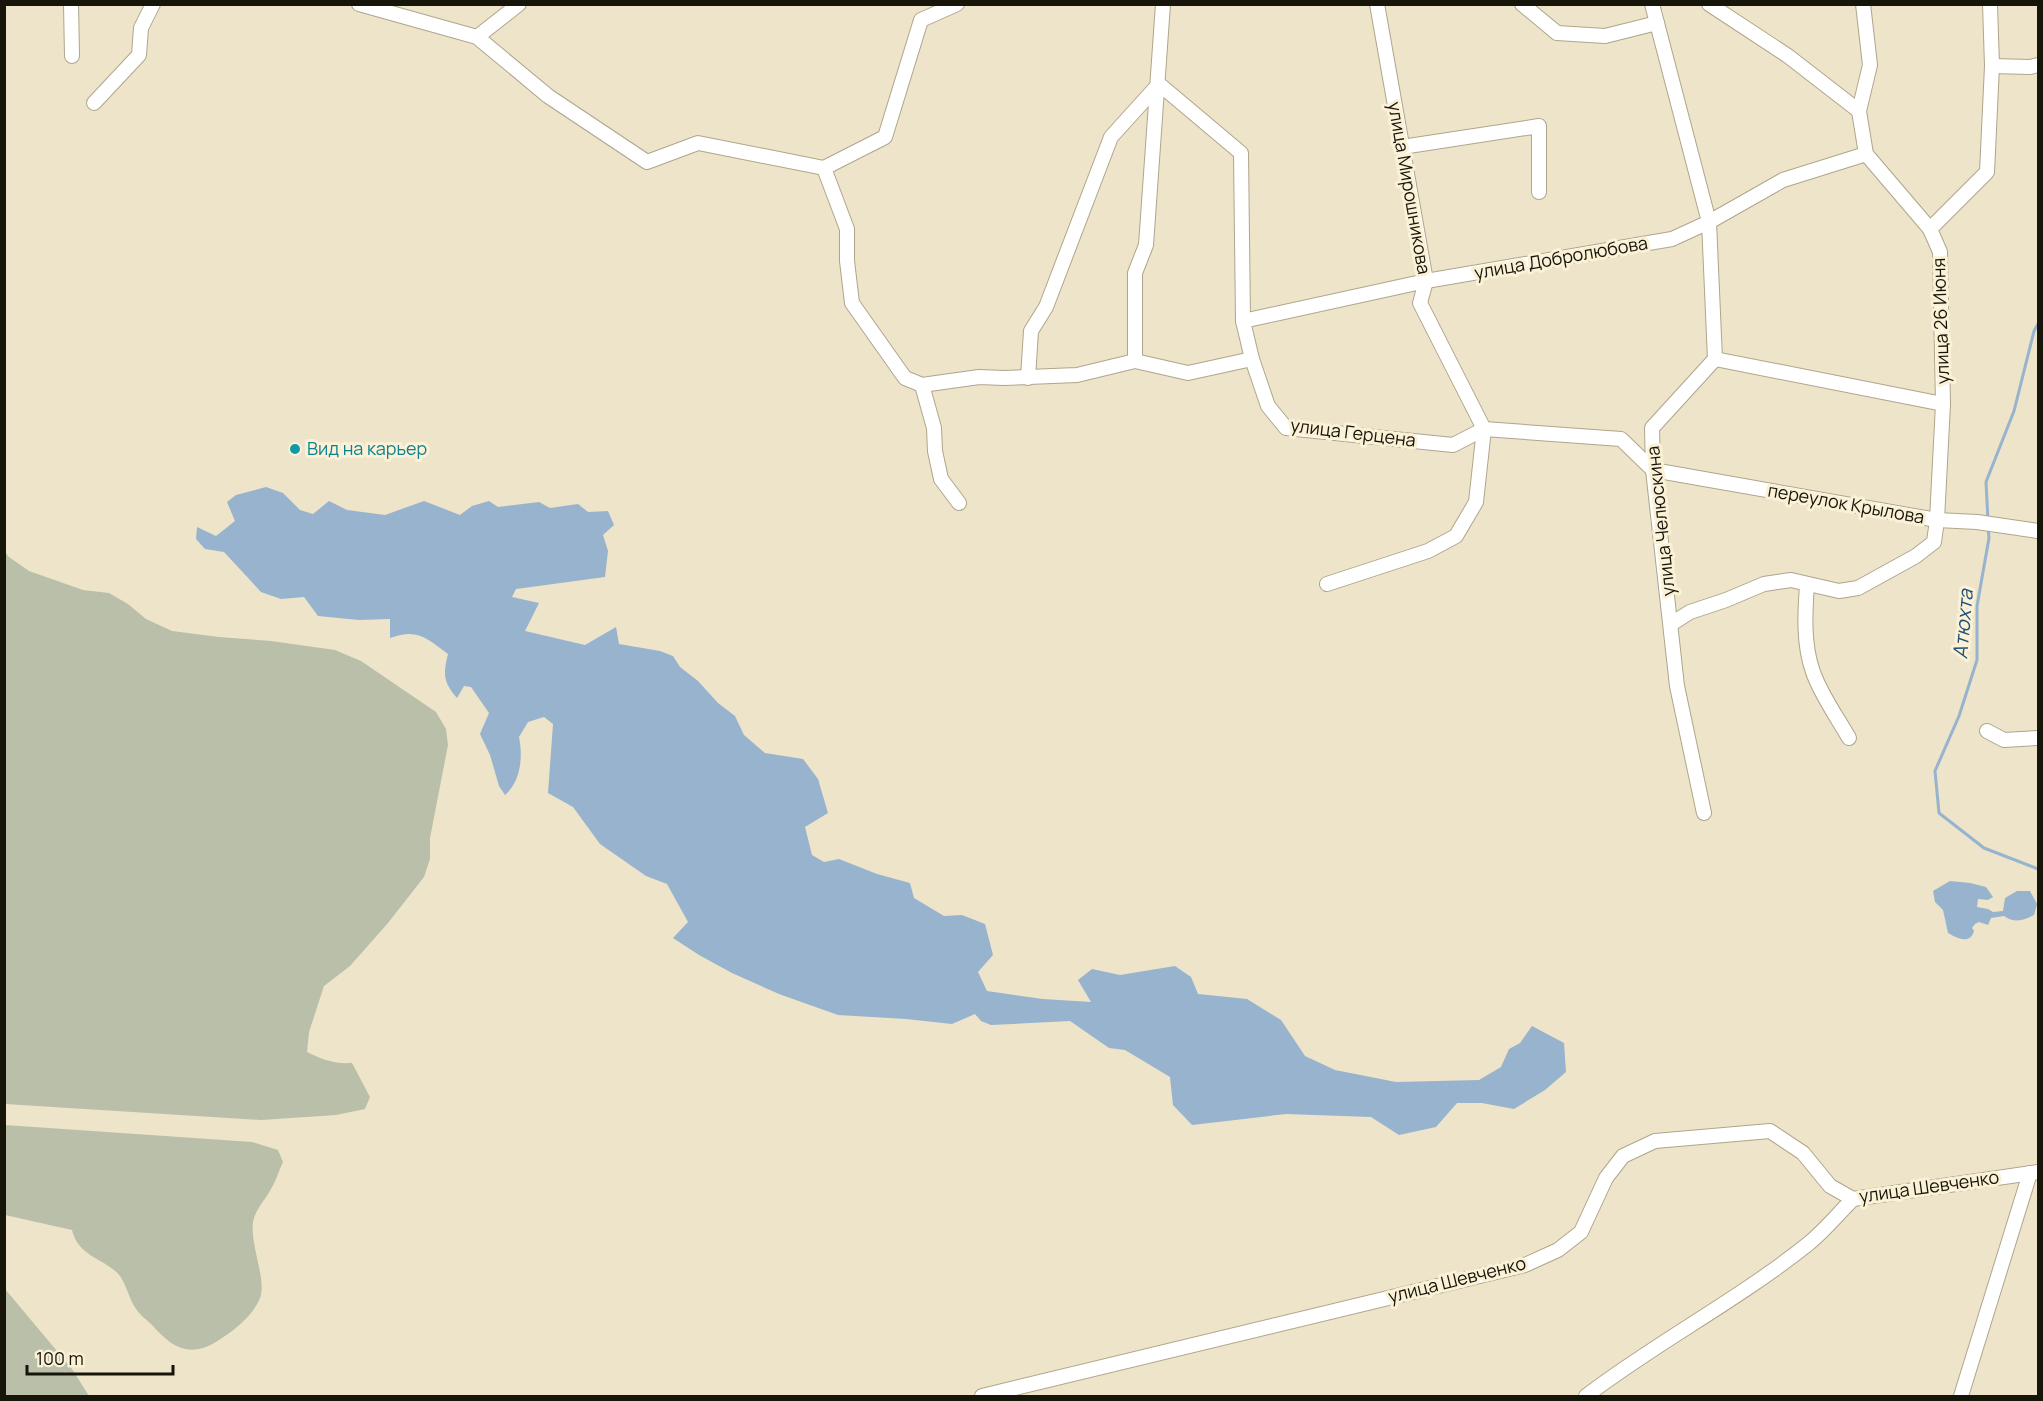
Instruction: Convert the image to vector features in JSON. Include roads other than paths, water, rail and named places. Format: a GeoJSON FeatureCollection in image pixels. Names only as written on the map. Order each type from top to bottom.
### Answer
{"type":"FeatureCollection","features":[{"type":"Feature","properties":{"kind":"street"},"geometry":{"type":"LineString","coordinates":[[71,4],[72,56]]}},
{"type":"Feature","properties":{"kind":"street"},"geometry":{"type":"LineString","coordinates":[[94,103],[140,55],[141,28],[153,4]]}},
{"type":"Feature","properties":{"kind":"street"},"geometry":{"type":"LineString","coordinates":[[359,4],[477,38],[548,96],[647,162],[698,143],[824,168],[885,137],[921,20],[957,4]]}},
{"type":"Feature","properties":{"kind":"street"},"geometry":{"type":"LineString","coordinates":[[477,38],[519,4]]}},
{"type":"Feature","properties":{"kind":"street"},"geometry":{"type":"LineString","coordinates":[[1135,361],[1135,273],[1146,245],[1163,4]]}},
{"type":"Feature","properties":{"kind":"street","name":"улица Мирошникова"},"geometry":{"type":"LineString","coordinates":[[1377,4],[1426,281],[1420,303],[1484,429]]}},
{"type":"Feature","properties":{"kind":"street"},"geometry":{"type":"LineString","coordinates":[[1522,4],[1557,33],[1605,36],[1657,23]]}},
{"type":"Feature","properties":{"kind":"street"},"geometry":{"type":"LineString","coordinates":[[1652,4],[1709,222],[1715,359],[1943,404]]}},
{"type":"Feature","properties":{"kind":"street"},"geometry":{"type":"LineString","coordinates":[[1709,4],[1788,56],[1859,111]]}},
{"type":"Feature","properties":{"kind":"street"},"geometry":{"type":"LineString","coordinates":[[1863,4],[1870,65],[1859,111],[1866,154],[1930,229],[1987,172],[1992,66],[1990,4]]}},
{"type":"Feature","properties":{"kind":"street"},"geometry":{"type":"LineString","coordinates":[[1992,66],[2030,67],[2038,65]]}},
{"type":"Feature","properties":{"kind":"street"},"geometry":{"type":"LineString","coordinates":[[1028,378],[1031,331],[1046,307],[1111,137],[1159,84]]}},
{"type":"Feature","properties":{"kind":"street","name":"улица Герцена"},"geometry":{"type":"LineString","coordinates":[[1159,84],[1241,153],[1243,321],[1252,359],[1268,406],[1286,428],[1453,445],[1484,429]]}},
{"type":"Feature","properties":{"kind":"street"},"geometry":{"type":"LineString","coordinates":[[1402,147],[1539,126],[1539,192]]}},
{"type":"Feature","properties":{"kind":"street","name":"улица Добролюбова"},"geometry":{"type":"LineString","coordinates":[[1243,321],[1426,281],[1672,239],[1709,222],[1783,180],[1866,154]]}},
{"type":"Feature","properties":{"kind":"street"},"geometry":{"type":"LineString","coordinates":[[824,168],[848,229],[847,261],[852,303],[905,378],[922,385],[980,377],[1028,378],[1077,375],[1135,361],[1188,373],[1252,359]]}},
{"type":"Feature","properties":{"kind":"street","name":"улица 26 Июня"},"geometry":{"type":"LineString","coordinates":[[1808,584],[1839,591],[1858,588],[1916,556],[1934,542],[1943,404],[1940,252],[1930,229]]}},
{"type":"Feature","properties":{"kind":"street","name":"улица Челюскина"},"geometry":{"type":"LineString","coordinates":[[1704,813],[1677,686],[1653,470],[1652,428],[1715,359]]}},
{"type":"Feature","properties":{"kind":"street"},"geometry":{"type":"LineString","coordinates":[[922,385],[934,428],[935,451],[941,479],[959,504]]}},
{"type":"Feature","properties":{"kind":"street"},"geometry":{"type":"LineString","coordinates":[[1327,584],[1428,551],[1456,536],[1476,502],[1484,429],[1621,439],[1653,470]]}},
{"type":"Feature","properties":{"kind":"street","name":"переулок Крылова"},"geometry":{"type":"LineString","coordinates":[[1653,470],[1937,520],[1977,522],[2038,531]]}},
{"type":"Feature","properties":{"kind":"street"},"geometry":{"type":"LineString","coordinates":[[1671,624],[1690,612],[1764,584],[1791,580],[1808,584],[1804,615],[1807,648],[1813,672],[1849,738]]}},
{"type":"Feature","properties":{"kind":"street"},"geometry":{"type":"LineString","coordinates":[[1987,731],[2004,740],[2038,738]]}},
{"type":"Feature","properties":{"kind":"street","name":"улица Шевченко"},"geometry":{"type":"LineString","coordinates":[[982,1396],[1025,1392],[1525,1265],[1558,1250],[1581,1232],[1606,1178],[1623,1156],[1655,1141],[1770,1131],[1803,1153],[1830,1186],[1853,1199],[2034,1172]]}},
{"type":"Feature","properties":{"kind":"street"},"geometry":{"type":"LineString","coordinates":[[1961,1396],[2034,1172]]}},
{"type":"Feature","properties":{"kind":"street"},"geometry":{"type":"LineString","coordinates":[[1586,1396],[1615,1374],[1743,1291],[1809,1243],[1853,1199]]}},
{"type":"Feature","properties":{"kind":"water"},"geometry":{"type":"Polygon","coordinates":[[[266,487],[283,493],[300,510],[313,514],[329,501],[347,510],[385,515],[424,501],[460,515],[472,506],[489,501],[498,507],[539,502],[550,508],[578,504],[588,512],[608,511],[614,525],[603,535],[608,551],[605,577],[516,589],[512,597],[539,603],[525,631],[585,645],[616,627],[619,644],[660,651],[673,656],[680,667],[735,716],[744,735],[765,753],[803,759],[818,779],[828,813],[805,827],[812,855],[824,862],[839,859],[877,874],[910,883],[914,898],[944,916],[962,915],[985,924],[993,955],[978,972],[987,991],[1043,999],[1091,1002],[1078,980],[1092,969],[1120,975],[1175,966],[1191,977],[1198,994],[1247,999],[1281,1020],[1305,1056],[1335,1070],[1396,1082],[1479,1080],[1501,1067],[1509,1049],[1520,1043],[1532,1026],[1564,1043],[1566,1072],[1545,1090],[1514,1109],[1482,1103],[1457,1103],[1436,1127],[1399,1135],[1371,1117],[1286,1114],[1192,1125],[1173,1105],[1170,1077],[1125,1050],[1109,1048],[1070,1021],[991,1025],[981,1021],[975,1014],[952,1024],[838,1015],[779,994],[732,973],[673,938],[688,922],[667,884],[646,876],[600,844],[573,807],[548,793],[553,724],[544,717],[528,722],[519,737],[521,760],[518,776],[505,795],[499,786],[490,755],[480,734],[489,713],[471,687],[464,686],[457,698],[452,692],[445,678],[448,654],[427,639],[415,634],[390,638],[390,619],[359,620],[318,616],[304,597],[281,599],[261,592],[224,552],[205,549],[196,539],[197,527],[216,536],[235,521],[227,502],[236,495],[266,487]]]}},
{"type":"Feature","properties":{"kind":"water"},"geometry":{"type":"Polygon","coordinates":[[[1950,881],[1986,887],[1993,897],[1988,900],[1978,899],[1977,907],[1993,912],[2003,911],[2005,898],[2017,891],[2030,891],[2037,904],[2034,915],[2019,920],[2011,920],[2004,916],[1991,918],[1988,925],[1979,922],[1975,924],[1970,938],[1955,937],[1948,933],[1943,910],[1935,902],[1933,891],[1950,881]]]}},
{"type":"Feature","properties":{"kind":"waterway","name":"Атюхта"},"geometry":{"type":"LineString","coordinates":[[1988,521],[1986,482],[2014,411],[2034,331],[2038,324]]}},
{"type":"Feature","properties":{"kind":"waterway","name":"Атюхта"},"geometry":{"type":"LineString","coordinates":[[1988,527],[1989,538],[1977,606],[1977,660],[1959,716],[1935,771],[1939,813],[1984,848],[2038,869]]}},
{"type":"Feature","properties":{"kind":"place","name":"Вид на карьер"},"geometry":{"type":"Point","coordinates":[295,449]}}]}
